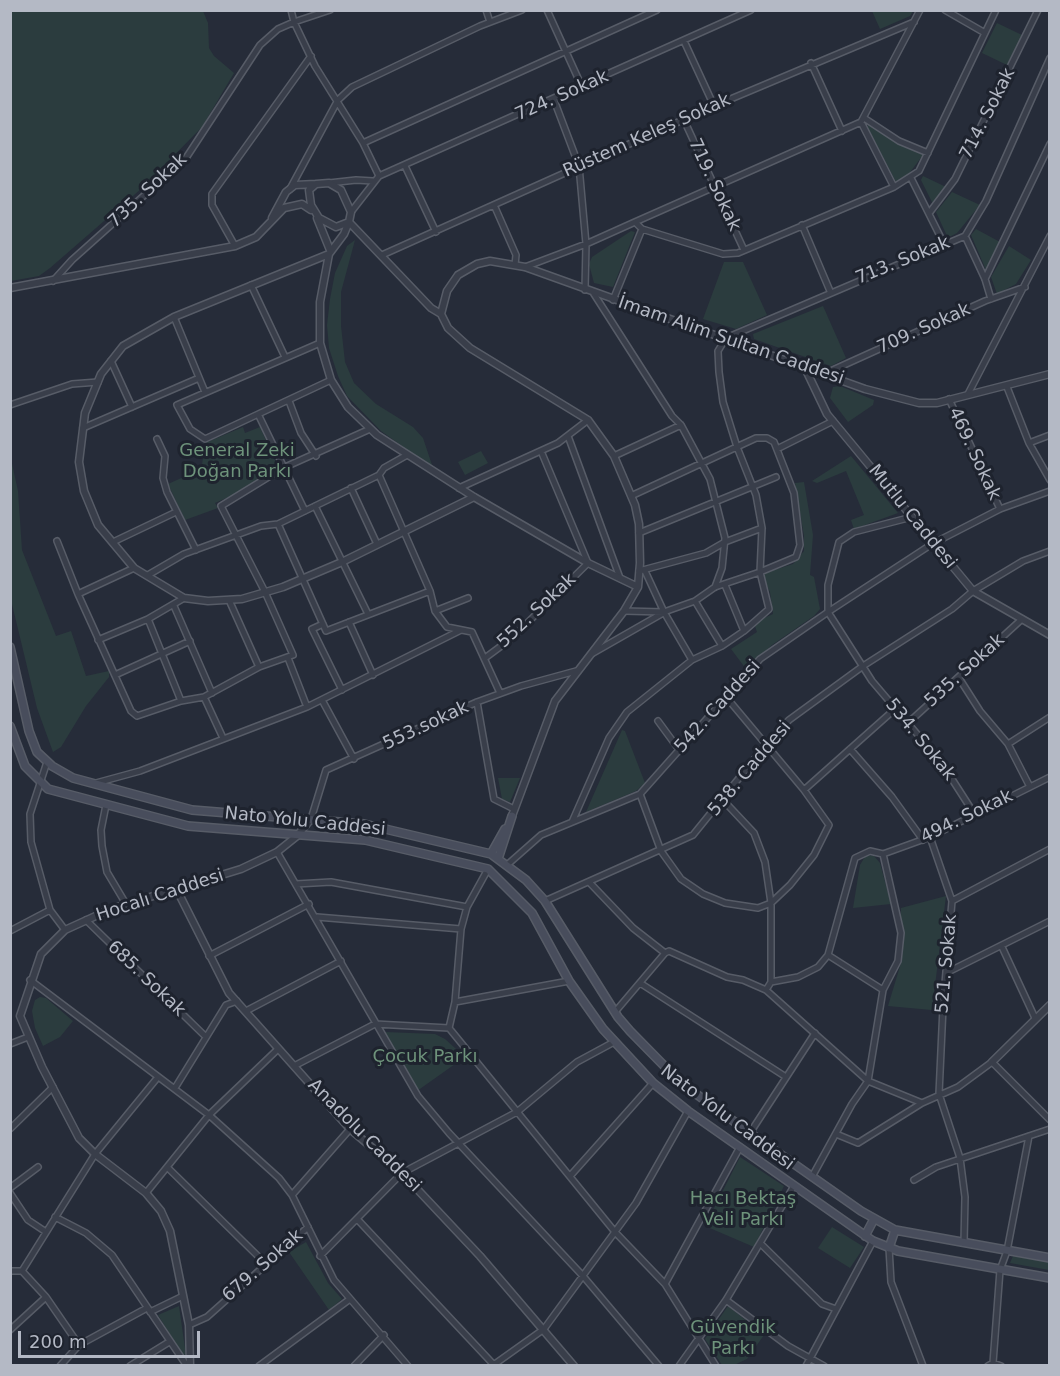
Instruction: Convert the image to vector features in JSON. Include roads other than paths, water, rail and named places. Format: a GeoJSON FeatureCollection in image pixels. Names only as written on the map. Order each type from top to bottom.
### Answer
{"type":"FeatureCollection","features":[{"type":"Feature","properties":{"kind":"main road"},"geometry":{"type":"LineString","coordinates":[[10,647],[14,680],[28,731],[37,752],[47,762],[73,778],[192,810],[364,824],[491,854],[526,880],[544,901],[615,1012],[681,1083],[750,1133],[873,1219],[895,1230],[1050,1258]]}},
{"type":"Feature","properties":{"kind":"main road","name":"Nato Yolu Caddesi"},"geometry":{"type":"LineString","coordinates":[[10,726],[25,766],[48,789],[188,826],[365,840],[488,869],[532,913],[569,981],[614,1042],[653,1083],[688,1111],[873,1241],[889,1248],[1050,1278]]}},
{"type":"Feature","properties":{"kind":"main road"},"geometry":{"type":"LineString","coordinates":[[491,854],[513,813]]}},
{"type":"Feature","properties":{"kind":"main road"},"geometry":{"type":"LineString","coordinates":[[498,859],[513,813]]}},
{"type":"Feature","properties":{"kind":"main road"},"geometry":{"type":"LineString","coordinates":[[866,1236],[873,1219]]}},
{"type":"Feature","properties":{"kind":"main road"},"geometry":{"type":"LineString","coordinates":[[889,1248],[895,1230]]}},
{"type":"Feature","properties":{"kind":"street"},"geometry":{"type":"LineString","coordinates":[[291,10],[294,22],[311,56],[363,143],[379,176]]}},
{"type":"Feature","properties":{"kind":"street","name":"735. Sokak"},"geometry":{"type":"LineString","coordinates":[[52,281],[72,260],[186,158],[260,45],[278,29],[330,10]]}},
{"type":"Feature","properties":{"kind":"street"},"geometry":{"type":"LineString","coordinates":[[486,10],[490,22]]}},
{"type":"Feature","properties":{"kind":"street"},"geometry":{"type":"LineString","coordinates":[[271,221],[278,204],[290,189],[338,100],[352,87],[490,22],[522,10]]}},
{"type":"Feature","properties":{"kind":"street"},"geometry":{"type":"LineString","coordinates":[[547,10],[582,87]]}},
{"type":"Feature","properties":{"kind":"street"},"geometry":{"type":"LineString","coordinates":[[363,143],[657,10]]}},
{"type":"Feature","properties":{"kind":"street","name":"724. Sokak"},"geometry":{"type":"LineString","coordinates":[[351,212],[379,176],[554,100],[751,10]]}},
{"type":"Feature","properties":{"kind":"street"},"geometry":{"type":"LineString","coordinates":[[525,267],[586,244],[842,131],[862,120],[920,10]]}},
{"type":"Feature","properties":{"kind":"street"},"geometry":{"type":"LineString","coordinates":[[945,10],[985,33]]}},
{"type":"Feature","properties":{"kind":"street"},"geometry":{"type":"LineString","coordinates":[[635,222],[642,229],[723,254],[738,253],[911,178],[919,171],[996,10]]}},
{"type":"Feature","properties":{"kind":"street","name":"714. Sokak"},"geometry":{"type":"LineString","coordinates":[[930,212],[955,179],[1038,10]]}},
{"type":"Feature","properties":{"kind":"street","name":"Rüstem Keleş Sokak"},"geometry":{"type":"LineString","coordinates":[[382,255],[811,63],[914,22]]}},
{"type":"Feature","properties":{"kind":"street"},"geometry":{"type":"LineString","coordinates":[[684,41],[714,106]]}},
{"type":"Feature","properties":{"kind":"street"},"geometry":{"type":"LineString","coordinates":[[235,246],[212,205],[212,194],[311,56]]}},
{"type":"Feature","properties":{"kind":"street","name":"713. Sokak"},"geometry":{"type":"LineString","coordinates":[[726,338],[830,291],[965,236],[987,201],[1049,61]]}},
{"type":"Feature","properties":{"kind":"street"},"geometry":{"type":"LineString","coordinates":[[811,63],[842,131]]}},
{"type":"Feature","properties":{"kind":"street"},"geometry":{"type":"LineString","coordinates":[[554,100],[579,166],[586,244],[585,290]]}},
{"type":"Feature","properties":{"kind":"street","name":"719. Sokak"},"geometry":{"type":"LineString","coordinates":[[684,120],[744,249]]}},
{"type":"Feature","properties":{"kind":"street"},"geometry":{"type":"LineString","coordinates":[[862,120],[899,141],[928,153]]}},
{"type":"Feature","properties":{"kind":"street"},"geometry":{"type":"LineString","coordinates":[[862,120],[894,187]]}},
{"type":"Feature","properties":{"kind":"street"},"geometry":{"type":"LineString","coordinates":[[985,279],[1050,144]]}},
{"type":"Feature","properties":{"kind":"street"},"geometry":{"type":"LineString","coordinates":[[405,166],[436,232]]}},
{"type":"Feature","properties":{"kind":"street"},"geometry":{"type":"LineString","coordinates":[[911,178],[944,244]]}},
{"type":"Feature","properties":{"kind":"street"},"geometry":{"type":"LineString","coordinates":[[290,189],[304,184],[373,181]]}},
{"type":"Feature","properties":{"kind":"street"},"geometry":{"type":"LineString","coordinates":[[329,183],[341,190],[351,212],[344,234],[329,252],[174,317],[123,345],[111,361],[98,382],[85,413],[79,462],[84,491],[98,525],[134,568],[148,575],[159,585],[184,598],[229,600],[242,599],[265,592],[342,562],[474,498]]}},
{"type":"Feature","properties":{"kind":"street"},"geometry":{"type":"LineString","coordinates":[[316,184],[309,190],[308,197],[329,252],[320,302],[320,343],[331,380],[348,407],[370,429],[474,498],[588,563],[638,587]]}},
{"type":"Feature","properties":{"kind":"street"},"geometry":{"type":"LineString","coordinates":[[11,289],[235,246],[256,237],[284,208],[293,204],[302,204],[319,218],[336,227],[349,222]]}},
{"type":"Feature","properties":{"kind":"street"},"geometry":{"type":"LineString","coordinates":[[494,205],[516,255],[515,265]]}},
{"type":"Feature","properties":{"kind":"street"},"geometry":{"type":"LineString","coordinates":[[349,222],[431,308],[441,314],[448,328],[470,348],[588,420],[614,456],[631,496],[639,533],[642,571],[638,587],[624,611],[555,701],[513,813],[495,799],[477,702]]}},
{"type":"Feature","properties":{"kind":"street"},"geometry":{"type":"LineString","coordinates":[[802,225],[830,291]]}},
{"type":"Feature","properties":{"kind":"street"},"geometry":{"type":"LineString","coordinates":[[613,300],[642,229]]}},
{"type":"Feature","properties":{"kind":"street"},"geometry":{"type":"LineString","coordinates":[[965,236],[985,279],[991,299]]}},
{"type":"Feature","properties":{"kind":"street"},"geometry":{"type":"LineString","coordinates":[[968,394],[1050,236]]}},
{"type":"Feature","properties":{"kind":"street","name":"İmam Alim Sultan Caddesi"},"geometry":{"type":"LineString","coordinates":[[441,314],[447,291],[458,275],[477,264],[490,261],[525,267],[594,294],[726,338],[865,390],[919,403],[1006,387],[1050,374]]}},
{"type":"Feature","properties":{"kind":"street"},"geometry":{"type":"LineString","coordinates":[[251,285],[285,357]]}},
{"type":"Feature","properties":{"kind":"street","name":"709. Sokak"},"geometry":{"type":"LineString","coordinates":[[824,374],[991,299],[1025,287]]}},
{"type":"Feature","properties":{"kind":"street"},"geometry":{"type":"LineString","coordinates":[[594,294],[672,416],[681,425],[702,462],[725,542],[722,568],[716,587]]}},
{"type":"Feature","properties":{"kind":"street"},"geometry":{"type":"LineString","coordinates":[[174,317],[206,392]]}},
{"type":"Feature","properties":{"kind":"street"},"geometry":{"type":"LineString","coordinates":[[571,822],[609,738],[627,712],[692,660],[722,646],[744,631],[769,609],[760,572],[762,528],[754,486],[736,447],[723,402],[718,351],[726,338]]}},
{"type":"Feature","properties":{"kind":"street"},"geometry":{"type":"LineString","coordinates":[[320,343],[177,405],[190,429],[205,439],[259,416],[331,380]]}},
{"type":"Feature","properties":{"kind":"street"},"geometry":{"type":"LineString","coordinates":[[111,361],[132,407]]}},
{"type":"Feature","properties":{"kind":"street","name":"Mutlu Caddesi"},"geometry":{"type":"LineString","coordinates":[[805,368],[833,421],[973,591],[1050,635]]}},
{"type":"Feature","properties":{"kind":"street"},"geometry":{"type":"LineString","coordinates":[[83,428],[199,378]]}},
{"type":"Feature","properties":{"kind":"street"},"geometry":{"type":"LineString","coordinates":[[10,405],[72,384],[98,382]]}},
{"type":"Feature","properties":{"kind":"street"},"geometry":{"type":"LineString","coordinates":[[1006,387],[1029,443],[1050,480]]}},
{"type":"Feature","properties":{"kind":"street","name":"469. Sokak"},"geometry":{"type":"LineString","coordinates":[[949,399],[1000,508]]}},
{"type":"Feature","properties":{"kind":"street"},"geometry":{"type":"LineString","coordinates":[[289,401],[301,433],[316,456]]}},
{"type":"Feature","properties":{"kind":"street"},"geometry":{"type":"LineString","coordinates":[[259,416],[305,511]]}},
{"type":"Feature","properties":{"kind":"street"},"geometry":{"type":"LineString","coordinates":[[459,488],[540,451],[568,436],[588,420]]}},
{"type":"Feature","properties":{"kind":"street"},"geometry":{"type":"LineString","coordinates":[[777,449],[833,421]]}},
{"type":"Feature","properties":{"kind":"street"},"geometry":{"type":"LineString","coordinates":[[614,456],[681,425]]}},
{"type":"Feature","properties":{"kind":"street"},"geometry":{"type":"LineString","coordinates":[[57,540],[78,594],[131,711],[137,716],[182,701],[204,697],[259,667],[293,656],[222,504],[283,468],[316,456],[370,429]]}},
{"type":"Feature","properties":{"kind":"street"},"geometry":{"type":"LineString","coordinates":[[1029,443],[1050,435]]}},
{"type":"Feature","properties":{"kind":"street"},"geometry":{"type":"LineString","coordinates":[[568,436],[620,578]]}},
{"type":"Feature","properties":{"kind":"street"},"geometry":{"type":"LineString","coordinates":[[589,656],[664,612],[695,601],[716,587],[796,557],[800,545],[794,493],[774,442],[767,438],[756,438],[631,496]]}},
{"type":"Feature","properties":{"kind":"street"},"geometry":{"type":"LineString","coordinates":[[157,439],[165,456],[164,478],[176,512],[196,550]]}},
{"type":"Feature","properties":{"kind":"street"},"geometry":{"type":"LineString","coordinates":[[540,451],[588,563]]}},
{"type":"Feature","properties":{"kind":"street"},"geometry":{"type":"LineString","coordinates":[[148,575],[196,550],[261,526],[278,524],[379,475],[384,468],[407,455]]}},
{"type":"Feature","properties":{"kind":"street"},"geometry":{"type":"LineString","coordinates":[[379,475],[429,591],[435,611],[447,627],[472,632],[500,693]]}},
{"type":"Feature","properties":{"kind":"street"},"geometry":{"type":"LineString","coordinates":[[639,533],[776,477]]}},
{"type":"Feature","properties":{"kind":"street"},"geometry":{"type":"LineString","coordinates":[[351,488],[377,544]]}},
{"type":"Feature","properties":{"kind":"street","name":"542. Caddesi"},"geometry":{"type":"LineString","coordinates":[[507,865],[541,835],[640,794],[760,658],[932,544],[1000,508],[1050,491]]}},
{"type":"Feature","properties":{"kind":"street"},"geometry":{"type":"LineString","coordinates":[[315,506],[368,614]]}},
{"type":"Feature","properties":{"kind":"street"},"geometry":{"type":"LineString","coordinates":[[113,542],[176,512]]}},
{"type":"Feature","properties":{"kind":"street"},"geometry":{"type":"LineString","coordinates":[[828,612],[828,585],[839,542],[854,532],[912,517]]}},
{"type":"Feature","properties":{"kind":"street"},"geometry":{"type":"LineString","coordinates":[[278,524],[326,631],[429,591]]}},
{"type":"Feature","properties":{"kind":"street"},"geometry":{"type":"LineString","coordinates":[[642,571],[706,553],[725,542],[762,528]]}},
{"type":"Feature","properties":{"kind":"street","name":"538. Caddesi"},"geometry":{"type":"LineString","coordinates":[[544,901],[693,835],[789,720],[863,666],[952,609],[973,591],[1023,561],[1050,551]]}},
{"type":"Feature","properties":{"kind":"street","name":"552. Sokak"},"geometry":{"type":"LineString","coordinates":[[485,658],[512,638],[588,563]]}},
{"type":"Feature","properties":{"kind":"street"},"geometry":{"type":"LineString","coordinates":[[78,594],[134,568]]}},
{"type":"Feature","properties":{"kind":"street"},"geometry":{"type":"LineString","coordinates":[[642,571],[692,660]]}},
{"type":"Feature","properties":{"kind":"street"},"geometry":{"type":"LineString","coordinates":[[725,585],[744,631]]}},
{"type":"Feature","properties":{"kind":"street"},"geometry":{"type":"LineString","coordinates":[[435,611],[468,597]]}},
{"type":"Feature","properties":{"kind":"street"},"geometry":{"type":"LineString","coordinates":[[98,640],[148,619],[174,606],[184,598]]}},
{"type":"Feature","properties":{"kind":"street"},"geometry":{"type":"LineString","coordinates":[[229,600],[259,667]]}},
{"type":"Feature","properties":{"kind":"street"},"geometry":{"type":"LineString","coordinates":[[695,601],[722,646]]}},
{"type":"Feature","properties":{"kind":"street"},"geometry":{"type":"LineString","coordinates":[[174,606],[212,693]]}},
{"type":"Feature","properties":{"kind":"street"},"geometry":{"type":"LineString","coordinates":[[624,611],[664,612]]}},
{"type":"Feature","properties":{"kind":"street","name":"534. Sokak"},"geometry":{"type":"LineString","coordinates":[[828,612],[863,666],[895,709],[941,762],[975,815]]}},
{"type":"Feature","properties":{"kind":"street"},"geometry":{"type":"LineString","coordinates":[[148,619],[182,701]]}},
{"type":"Feature","properties":{"kind":"street","name":"535. Sokak"},"geometry":{"type":"LineString","coordinates":[[908,723],[1022,619]]}},
{"type":"Feature","properties":{"kind":"street"},"geometry":{"type":"LineString","coordinates":[[349,622],[373,675]]}},
{"type":"Feature","properties":{"kind":"street"},"geometry":{"type":"LineString","coordinates":[[323,624],[312,629],[342,690]]}},
{"type":"Feature","properties":{"kind":"street"},"geometry":{"type":"LineString","coordinates":[[95,784],[140,771],[307,707],[459,631]]}},
{"type":"Feature","properties":{"kind":"street"},"geometry":{"type":"LineString","coordinates":[[116,675],[190,641]]}},
{"type":"Feature","properties":{"kind":"street"},"geometry":{"type":"LineString","coordinates":[[288,658],[307,707]]}},
{"type":"Feature","properties":{"kind":"street","name":"553.sokak"},"geometry":{"type":"LineString","coordinates":[[311,819],[326,770],[477,702],[576,671]]}},
{"type":"Feature","properties":{"kind":"street"},"geometry":{"type":"LineString","coordinates":[[959,678],[980,711],[1008,744],[1029,785]]}},
{"type":"Feature","properties":{"kind":"street"},"geometry":{"type":"LineString","coordinates":[[204,697],[223,738]]}},
{"type":"Feature","properties":{"kind":"street"},"geometry":{"type":"LineString","coordinates":[[640,794],[661,851],[681,879],[703,894],[725,903],[758,908],[771,903],[814,855],[829,825],[804,790],[727,698]]}},
{"type":"Feature","properties":{"kind":"street"},"geometry":{"type":"LineString","coordinates":[[322,700],[354,759]]}},
{"type":"Feature","properties":{"kind":"street"},"geometry":{"type":"LineString","coordinates":[[804,790],[895,709]]}},
{"type":"Feature","properties":{"kind":"street"},"geometry":{"type":"LineString","coordinates":[[1008,744],[1050,717]]}},
{"type":"Feature","properties":{"kind":"street"},"geometry":{"type":"LineString","coordinates":[[658,721],[680,751]]}},
{"type":"Feature","properties":{"kind":"street"},"geometry":{"type":"LineString","coordinates":[[850,749],[892,797],[923,840]]}},
{"type":"Feature","properties":{"kind":"street"},"geometry":{"type":"LineString","coordinates":[[47,762],[30,814],[31,842],[50,910],[65,930]]}},
{"type":"Feature","properties":{"kind":"street","name":"494. Sokak"},"geometry":{"type":"LineString","coordinates":[[828,955],[855,858],[870,851],[884,854],[923,840],[1029,785],[1050,777]]}},
{"type":"Feature","properties":{"kind":"street"},"geometry":{"type":"LineString","coordinates":[[723,800],[753,833],[759,843],[771,903],[771,982],[766,990]]}},
{"type":"Feature","properties":{"kind":"street"},"geometry":{"type":"LineString","coordinates":[[106,805],[101,830],[107,872],[126,904]]}},
{"type":"Feature","properties":{"kind":"street","name":"Hocalı Caddesi"},"geometry":{"type":"LineString","coordinates":[[189,1365],[189,1324],[170,1231],[161,1211],[146,1193],[95,1154],[80,1138],[28,1037],[20,1016],[30,980],[41,954],[65,930],[126,904],[241,869],[277,852],[297,836],[311,819]]}},
{"type":"Feature","properties":{"kind":"street","name":"521. Sokak"},"geometry":{"type":"LineString","coordinates":[[930,837],[937,849],[952,901],[939,1095]]}},
{"type":"Feature","properties":{"kind":"street"},"geometry":{"type":"LineString","coordinates":[[952,901],[1050,849]]}},
{"type":"Feature","properties":{"kind":"street"},"geometry":{"type":"LineString","coordinates":[[277,852],[317,916],[375,1024],[418,1096],[457,1142],[583,1276],[659,1365]]}},
{"type":"Feature","properties":{"kind":"street"},"geometry":{"type":"LineString","coordinates":[[813,1175],[852,1104],[868,1081],[883,990],[898,961],[901,933],[884,854]]}},
{"type":"Feature","properties":{"kind":"street"},"geometry":{"type":"LineString","coordinates":[[449,1028],[455,1002],[462,930],[467,907],[488,869]]}},
{"type":"Feature","properties":{"kind":"street"},"geometry":{"type":"LineString","coordinates":[[296,884],[331,882],[467,907]]}},
{"type":"Feature","properties":{"kind":"street"},"geometry":{"type":"LineString","coordinates":[[589,882],[633,927],[665,953]]}},
{"type":"Feature","properties":{"kind":"street","name":"Anadolu Caddesi"},"geometry":{"type":"LineString","coordinates":[[177,890],[208,956],[229,993],[351,1129],[402,1173],[574,1365]]}},
{"type":"Feature","properties":{"kind":"street"},"geometry":{"type":"LineString","coordinates":[[208,956],[309,904]]}},
{"type":"Feature","properties":{"kind":"street"},"geometry":{"type":"LineString","coordinates":[[10,931],[50,910]]}},
{"type":"Feature","properties":{"kind":"street"},"geometry":{"type":"LineString","coordinates":[[317,916],[462,930]]}},
{"type":"Feature","properties":{"kind":"street","name":"685. Sokak"},"geometry":{"type":"LineString","coordinates":[[86,920],[206,1037]]}},
{"type":"Feature","properties":{"kind":"street"},"geometry":{"type":"LineString","coordinates":[[946,973],[1050,921]]}},
{"type":"Feature","properties":{"kind":"street"},"geometry":{"type":"LineString","coordinates":[[1002,946],[1035,1018]]}},
{"type":"Feature","properties":{"kind":"street"},"geometry":{"type":"LineString","coordinates":[[615,1012],[669,951],[727,977],[743,980],[766,990],[868,1081],[922,1103]]}},
{"type":"Feature","properties":{"kind":"street"},"geometry":{"type":"LineString","coordinates":[[771,982],[798,977],[818,967],[828,955],[883,990]]}},
{"type":"Feature","properties":{"kind":"street"},"geometry":{"type":"LineString","coordinates":[[246,1011],[341,961]]}},
{"type":"Feature","properties":{"kind":"street"},"geometry":{"type":"LineString","coordinates":[[30,980],[209,1115],[279,1178],[292,1194],[320,1256],[334,1280],[408,1365]]}},
{"type":"Feature","properties":{"kind":"street"},"geometry":{"type":"LineString","coordinates":[[455,1002],[569,981]]}},
{"type":"Feature","properties":{"kind":"street"},"geometry":{"type":"LineString","coordinates":[[640,983],[786,1077]]}},
{"type":"Feature","properties":{"kind":"street"},"geometry":{"type":"LineString","coordinates":[[175,1088],[226,1005],[237,1001]]}},
{"type":"Feature","properties":{"kind":"street"},"geometry":{"type":"LineString","coordinates":[[836,1134],[858,1143],[922,1103],[958,1087],[992,1062],[1050,1005]]}},
{"type":"Feature","properties":{"kind":"street"},"geometry":{"type":"LineString","coordinates":[[294,1066],[375,1024],[449,1028],[571,1175],[615,1232],[665,1284],[716,1365]]}},
{"type":"Feature","properties":{"kind":"street"},"geometry":{"type":"LineString","coordinates":[[750,1133],[815,1033]]}},
{"type":"Feature","properties":{"kind":"street"},"geometry":{"type":"LineString","coordinates":[[10,1044],[28,1037]]}},
{"type":"Feature","properties":{"kind":"street"},"geometry":{"type":"LineString","coordinates":[[320,1256],[402,1173],[517,1112],[577,1062],[614,1042]]}},
{"type":"Feature","properties":{"kind":"street"},"geometry":{"type":"LineString","coordinates":[[146,1193],[209,1115],[279,1049]]}},
{"type":"Feature","properties":{"kind":"street"},"geometry":{"type":"LineString","coordinates":[[992,1062],[1050,1120]]}},
{"type":"Feature","properties":{"kind":"street"},"geometry":{"type":"LineString","coordinates":[[22,1271],[95,1154],[158,1077]]}},
{"type":"Feature","properties":{"kind":"street"},"geometry":{"type":"LineString","coordinates":[[571,1175],[653,1083]]}},
{"type":"Feature","properties":{"kind":"street"},"geometry":{"type":"LineString","coordinates":[[10,1129],[53,1087]]}},
{"type":"Feature","properties":{"kind":"street"},"geometry":{"type":"LineString","coordinates":[[939,1095],[960,1158],[965,1197],[964,1243]]}},
{"type":"Feature","properties":{"kind":"street"},"geometry":{"type":"LineString","coordinates":[[358,1220],[493,1365],[544,1329],[636,1203],[688,1111]]}},
{"type":"Feature","properties":{"kind":"street"},"geometry":{"type":"LineString","coordinates":[[292,1194],[351,1129]]}},
{"type":"Feature","properties":{"kind":"street"},"geometry":{"type":"LineString","coordinates":[[914,1180],[936,1167],[1050,1129]]}},
{"type":"Feature","properties":{"kind":"street"},"geometry":{"type":"LineString","coordinates":[[1001,1365],[990,1364],[1000,1269],[1007,1251],[1029,1136]]}},
{"type":"Feature","properties":{"kind":"street"},"geometry":{"type":"LineString","coordinates":[[665,1284],[740,1147]]}},
{"type":"Feature","properties":{"kind":"street"},"geometry":{"type":"LineString","coordinates":[[10,1188],[38,1167]]}},
{"type":"Feature","properties":{"kind":"street"},"geometry":{"type":"LineString","coordinates":[[167,1167],[266,1264]]}},
{"type":"Feature","properties":{"kind":"street"},"geometry":{"type":"LineString","coordinates":[[678,1365],[726,1300],[794,1186]]}},
{"type":"Feature","properties":{"kind":"street"},"geometry":{"type":"LineString","coordinates":[[10,1193],[28,1220],[46,1232]]}},
{"type":"Feature","properties":{"kind":"street"},"geometry":{"type":"LineString","coordinates":[[56,1217],[86,1233],[112,1255],[169,1342],[189,1365]]}},
{"type":"Feature","properties":{"kind":"street","name":"679. Sokak"},"geometry":{"type":"LineString","coordinates":[[189,1324],[207,1317],[308,1227]]}},
{"type":"Feature","properties":{"kind":"street"},"geometry":{"type":"LineString","coordinates":[[806,1365],[873,1241]]}},
{"type":"Feature","properties":{"kind":"street"},"geometry":{"type":"LineString","coordinates":[[761,1244],[822,1304],[836,1309]]}},
{"type":"Feature","properties":{"kind":"street"},"geometry":{"type":"LineString","coordinates":[[889,1248],[891,1282],[923,1365]]}},
{"type":"Feature","properties":{"kind":"street"},"geometry":{"type":"LineString","coordinates":[[10,1271],[22,1271],[46,1297],[79,1345]]}},
{"type":"Feature","properties":{"kind":"street"},"geometry":{"type":"LineString","coordinates":[[60,1365],[79,1345],[148,1310],[183,1296]]}},
{"type":"Feature","properties":{"kind":"street"},"geometry":{"type":"LineString","coordinates":[[10,1330],[46,1297]]}},
{"type":"Feature","properties":{"kind":"street"},"geometry":{"type":"LineString","coordinates":[[259,1365],[350,1299]]}},
{"type":"Feature","properties":{"kind":"street"},"geometry":{"type":"LineString","coordinates":[[726,1300],[808,1359],[824,1365]]}},
{"type":"Feature","properties":{"kind":"street"},"geometry":{"type":"LineString","coordinates":[[354,1365],[384,1335]]}},
{"type":"Feature","properties":{"kind":"street"},"geometry":{"type":"LineString","coordinates":[[130,1365],[169,1342]]}},
{"type":"Feature","properties":{"kind":"park label","name":"General Zeki Doğan Parkı"},"geometry":{"type":"Point","coordinates":[237,461]}},
{"type":"Feature","properties":{"kind":"park label","name":"Çocuk Parkı"},"geometry":{"type":"Point","coordinates":[425,1057]}},
{"type":"Feature","properties":{"kind":"park label","name":"Hacı Bektaş Veli Parkı"},"geometry":{"type":"Point","coordinates":[743,1209]}},
{"type":"Feature","properties":{"kind":"park label","name":"Güvendik Parkı"},"geometry":{"type":"Point","coordinates":[733,1338]}}]}
